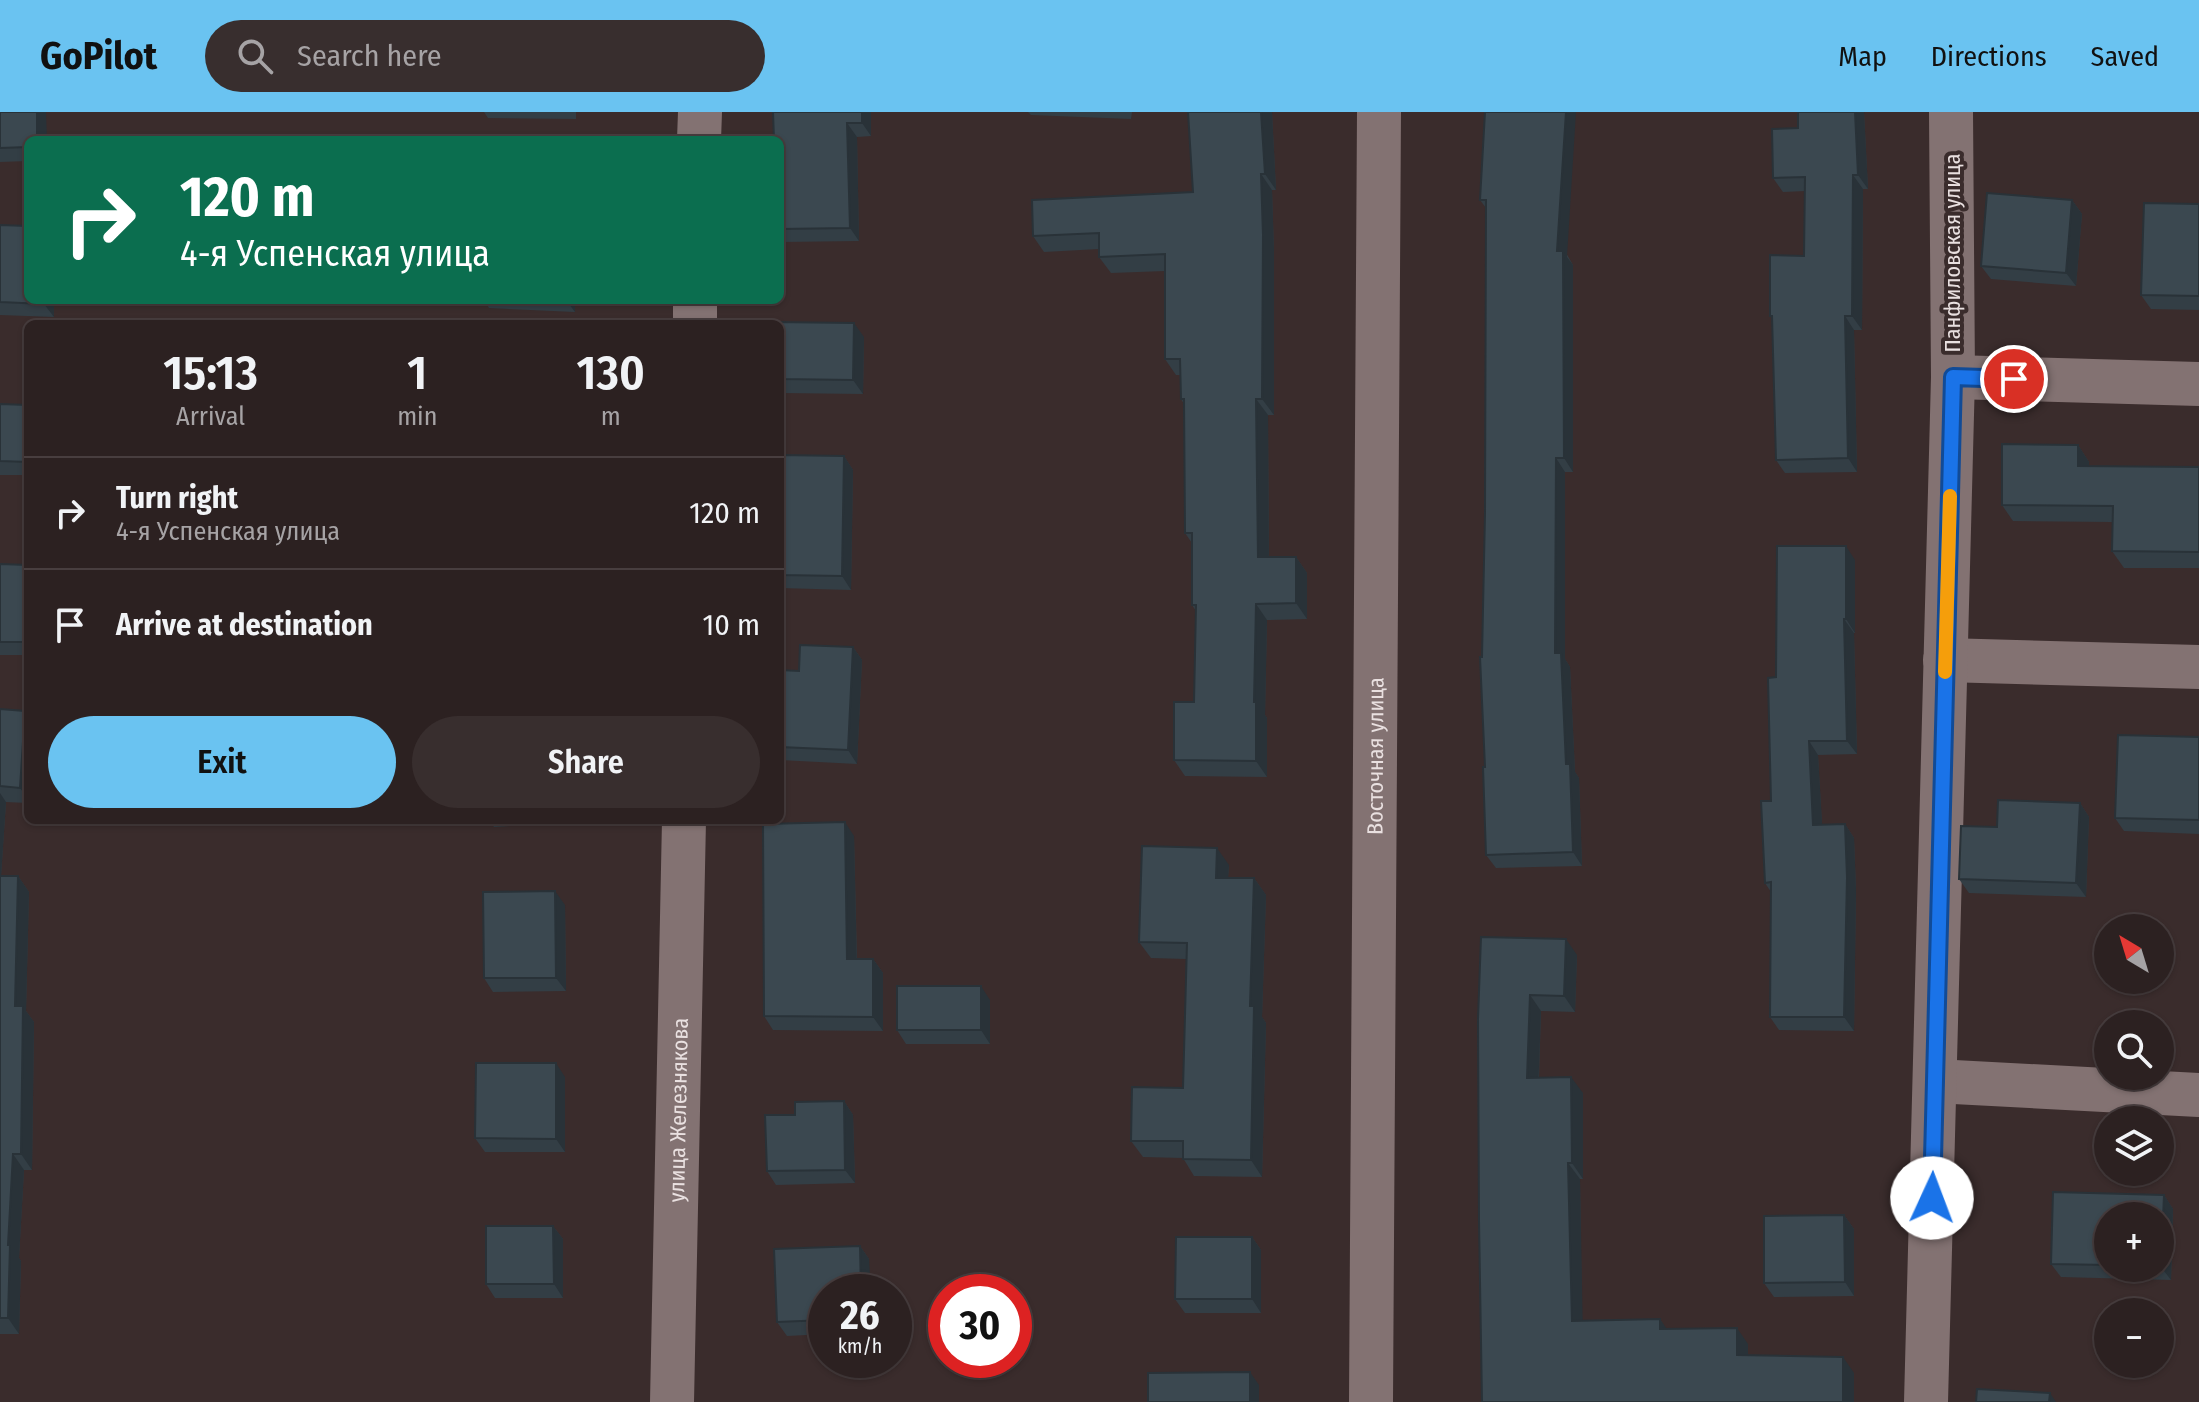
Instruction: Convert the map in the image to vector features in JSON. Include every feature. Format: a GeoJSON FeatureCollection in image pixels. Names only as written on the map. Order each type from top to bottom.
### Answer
{"type":"FeatureCollection","features":[{"type":"Feature","properties":{"kind":"street"},"geometry":{"type":"LineString","coordinates":[[699,136],[700,112]]}},
{"type":"Feature","properties":{"kind":"street","name":"Восточная улица"},"geometry":{"type":"LineString","coordinates":[[1371,1402],[1379,112]]}},
{"type":"Feature","properties":{"kind":"street","name":"Панфиловская улица"},"geometry":{"type":"LineString","coordinates":[[1926,1402],[1953,377],[1951,112]]}},
{"type":"Feature","properties":{"kind":"street"},"geometry":{"type":"LineString","coordinates":[[1953,377],[2199,384]]}},
{"type":"Feature","properties":{"kind":"street"},"geometry":{"type":"LineString","coordinates":[[1945,660],[2199,667]]}},
{"type":"Feature","properties":{"kind":"street","name":"улица Железнякова"},"geometry":{"type":"LineString","coordinates":[[672,1402],[684,824]]}},
{"type":"Feature","properties":{"kind":"street"},"geometry":{"type":"LineString","coordinates":[[1935,1081],[2199,1095]]}},
{"type":"Feature","properties":{"kind":"building"},"geometry":{"type":"Polygon","coordinates":[[[0,112],[37,112],[37,136],[24,136],[24,147],[0,148],[0,112]]]}},
{"type":"Feature","properties":{"kind":"building"},"geometry":{"type":"Polygon","coordinates":[[[773,112],[862,112],[862,123],[847,123],[850,228],[784,229],[784,136],[774,136],[773,112]]]}},
{"type":"Feature","properties":{"kind":"building"},"geometry":{"type":"Polygon","coordinates":[[[1188,112],[1261,112],[1265,174],[1261,174],[1262,399],[1256,399],[1258,557],[1296,557],[1296,603],[1256,604],[1256,761],[1174,760],[1174,702],[1194,702],[1196,605],[1192,605],[1192,533],[1185,533],[1184,399],[1181,399],[1180,359],[1165,359],[1165,254],[1099,257],[1099,233],[1033,236],[1032,200],[1193,192],[1188,112]]]}},
{"type":"Feature","properties":{"kind":"building"},"geometry":{"type":"Polygon","coordinates":[[[1485,112],[1566,112],[1557,251],[1563,251],[1564,458],[1556,458],[1555,653],[1561,653],[1573,852],[1486,855],[1480,657],[1485,513],[1486,200],[1480,200],[1485,112]]]}},
{"type":"Feature","properties":{"kind":"building"},"geometry":{"type":"Polygon","coordinates":[[[1798,112],[1855,112],[1858,175],[1853,175],[1852,316],[1845,316],[1848,458],[1776,460],[1770,255],[1804,256],[1805,177],[1773,178],[1772,129],[1798,128],[1798,112]]]}},
{"type":"Feature","properties":{"kind":"building"},"geometry":{"type":"Polygon","coordinates":[[[1987,193],[2072,200],[2066,273],[1981,266],[1987,193]]]}},
{"type":"Feature","properties":{"kind":"building"},"geometry":{"type":"Polygon","coordinates":[[[2144,203],[2199,204],[2199,296],[2141,295],[2144,203]]]}},
{"type":"Feature","properties":{"kind":"building"},"geometry":{"type":"Polygon","coordinates":[[[0,225],[24,226],[24,303],[0,302],[0,225]]]}},
{"type":"Feature","properties":{"kind":"building"},"geometry":{"type":"Polygon","coordinates":[[[784,322],[854,323],[853,380],[784,379],[784,322]]]}},
{"type":"Feature","properties":{"kind":"building"},"geometry":{"type":"Polygon","coordinates":[[[0,404],[24,405],[24,462],[0,461],[0,404]]]}},
{"type":"Feature","properties":{"kind":"building"},"geometry":{"type":"Polygon","coordinates":[[[2002,444],[2078,445],[2078,466],[2199,467],[2199,552],[2112,551],[2113,506],[2002,505],[2002,444]]]}},
{"type":"Feature","properties":{"kind":"building"},"geometry":{"type":"Polygon","coordinates":[[[784,455],[844,456],[842,576],[784,575],[784,455]]]}},
{"type":"Feature","properties":{"kind":"building"},"geometry":{"type":"Polygon","coordinates":[[[1777,546],[1846,546],[1847,741],[1809,741],[1813,825],[1845,824],[1844,1017],[1770,1017],[1771,882],[1765,883],[1761,801],[1771,801],[1768,678],[1776,677],[1777,546]]]}},
{"type":"Feature","properties":{"kind":"building"},"geometry":{"type":"Polygon","coordinates":[[[0,564],[24,565],[24,642],[0,642],[0,564]]]}},
{"type":"Feature","properties":{"kind":"building"},"geometry":{"type":"Polygon","coordinates":[[[800,645],[853,647],[848,750],[784,747],[784,670],[799,671],[800,645]]]}},
{"type":"Feature","properties":{"kind":"building"},"geometry":{"type":"Polygon","coordinates":[[[0,709],[24,711],[20,788],[0,786],[0,709]]]}},
{"type":"Feature","properties":{"kind":"building"},"geometry":{"type":"Polygon","coordinates":[[[2118,735],[2199,737],[2199,820],[2115,818],[2118,735]]]}},
{"type":"Feature","properties":{"kind":"building"},"geometry":{"type":"Polygon","coordinates":[[[1998,800],[2080,803],[2076,883],[1959,879],[1961,826],[1997,827],[1998,800]]]}},
{"type":"Feature","properties":{"kind":"building"},"geometry":{"type":"Polygon","coordinates":[[[845,822],[847,959],[873,959],[873,1017],[764,1016],[763,824],[845,822]]]}},
{"type":"Feature","properties":{"kind":"building"},"geometry":{"type":"Polygon","coordinates":[[[1142,846],[1217,848],[1216,878],[1254,878],[1250,1006],[1254,1006],[1251,1160],[1183,1159],[1183,1141],[1131,1141],[1132,1087],[1183,1088],[1187,943],[1139,942],[1142,846]]]}},
{"type":"Feature","properties":{"kind":"building"},"geometry":{"type":"Polygon","coordinates":[[[0,876],[18,876],[15,1006],[23,1006],[21,1154],[13,1154],[8,1318],[0,1318],[0,876]]]}},
{"type":"Feature","properties":{"kind":"building"},"geometry":{"type":"Polygon","coordinates":[[[555,891],[556,978],[484,978],[483,892],[555,891]]]}},
{"type":"Feature","properties":{"kind":"building"},"geometry":{"type":"Polygon","coordinates":[[[1481,937],[1566,939],[1564,996],[1530,995],[1527,1078],[1571,1077],[1572,1163],[1568,1163],[1572,1321],[1660,1319],[1660,1329],[1737,1328],[1737,1355],[1843,1357],[1843,1402],[1482,1402],[1478,1019],[1481,937]]]}},
{"type":"Feature","properties":{"kind":"building"},"geometry":{"type":"Polygon","coordinates":[[[897,986],[981,986],[981,1030],[897,1030],[897,986]]]}},
{"type":"Feature","properties":{"kind":"building"},"geometry":{"type":"Polygon","coordinates":[[[476,1063],[556,1063],[556,1139],[475,1138],[476,1063]]]}},
{"type":"Feature","properties":{"kind":"building"},"geometry":{"type":"Polygon","coordinates":[[[844,1101],[845,1170],[767,1171],[765,1115],[795,1115],[795,1102],[844,1101]]]}},
{"type":"Feature","properties":{"kind":"building"},"geometry":{"type":"Polygon","coordinates":[[[2053,1192],[2164,1195],[2164,1202],[2094,1202],[2094,1265],[2051,1264],[2053,1192]]]}},
{"type":"Feature","properties":{"kind":"building"},"geometry":{"type":"Polygon","coordinates":[[[1844,1215],[1845,1282],[1764,1283],[1764,1216],[1844,1215]]]}},
{"type":"Feature","properties":{"kind":"building"},"geometry":{"type":"Polygon","coordinates":[[[486,1226],[553,1226],[554,1284],[486,1284],[486,1226]]]}},
{"type":"Feature","properties":{"kind":"building"},"geometry":{"type":"Polygon","coordinates":[[[1176,1237],[1252,1237],[1252,1299],[1175,1299],[1176,1237]]]}},
{"type":"Feature","properties":{"kind":"building"},"geometry":{"type":"Polygon","coordinates":[[[860,1246],[861,1274],[808,1274],[808,1321],[777,1322],[774,1249],[860,1246]]]}},
{"type":"Feature","properties":{"kind":"building"},"geometry":{"type":"Polygon","coordinates":[[[1250,1372],[1250,1402],[1148,1402],[1148,1373],[1250,1372]]]}},
{"type":"Feature","properties":{"kind":"building"},"geometry":{"type":"Polygon","coordinates":[[[1977,1389],[2050,1393],[2049,1402],[1976,1402],[1977,1389]]]}},
{"type":"Feature","properties":{"kind":"slow traffic"},"geometry":{"type":"LineString","coordinates":[[1945,672],[1950,496]]}},
{"type":"Feature","properties":{"kind":"route"},"geometry":{"type":"LineString","coordinates":[[1932,1198],[1953,377],[2014,379]]}}]}
